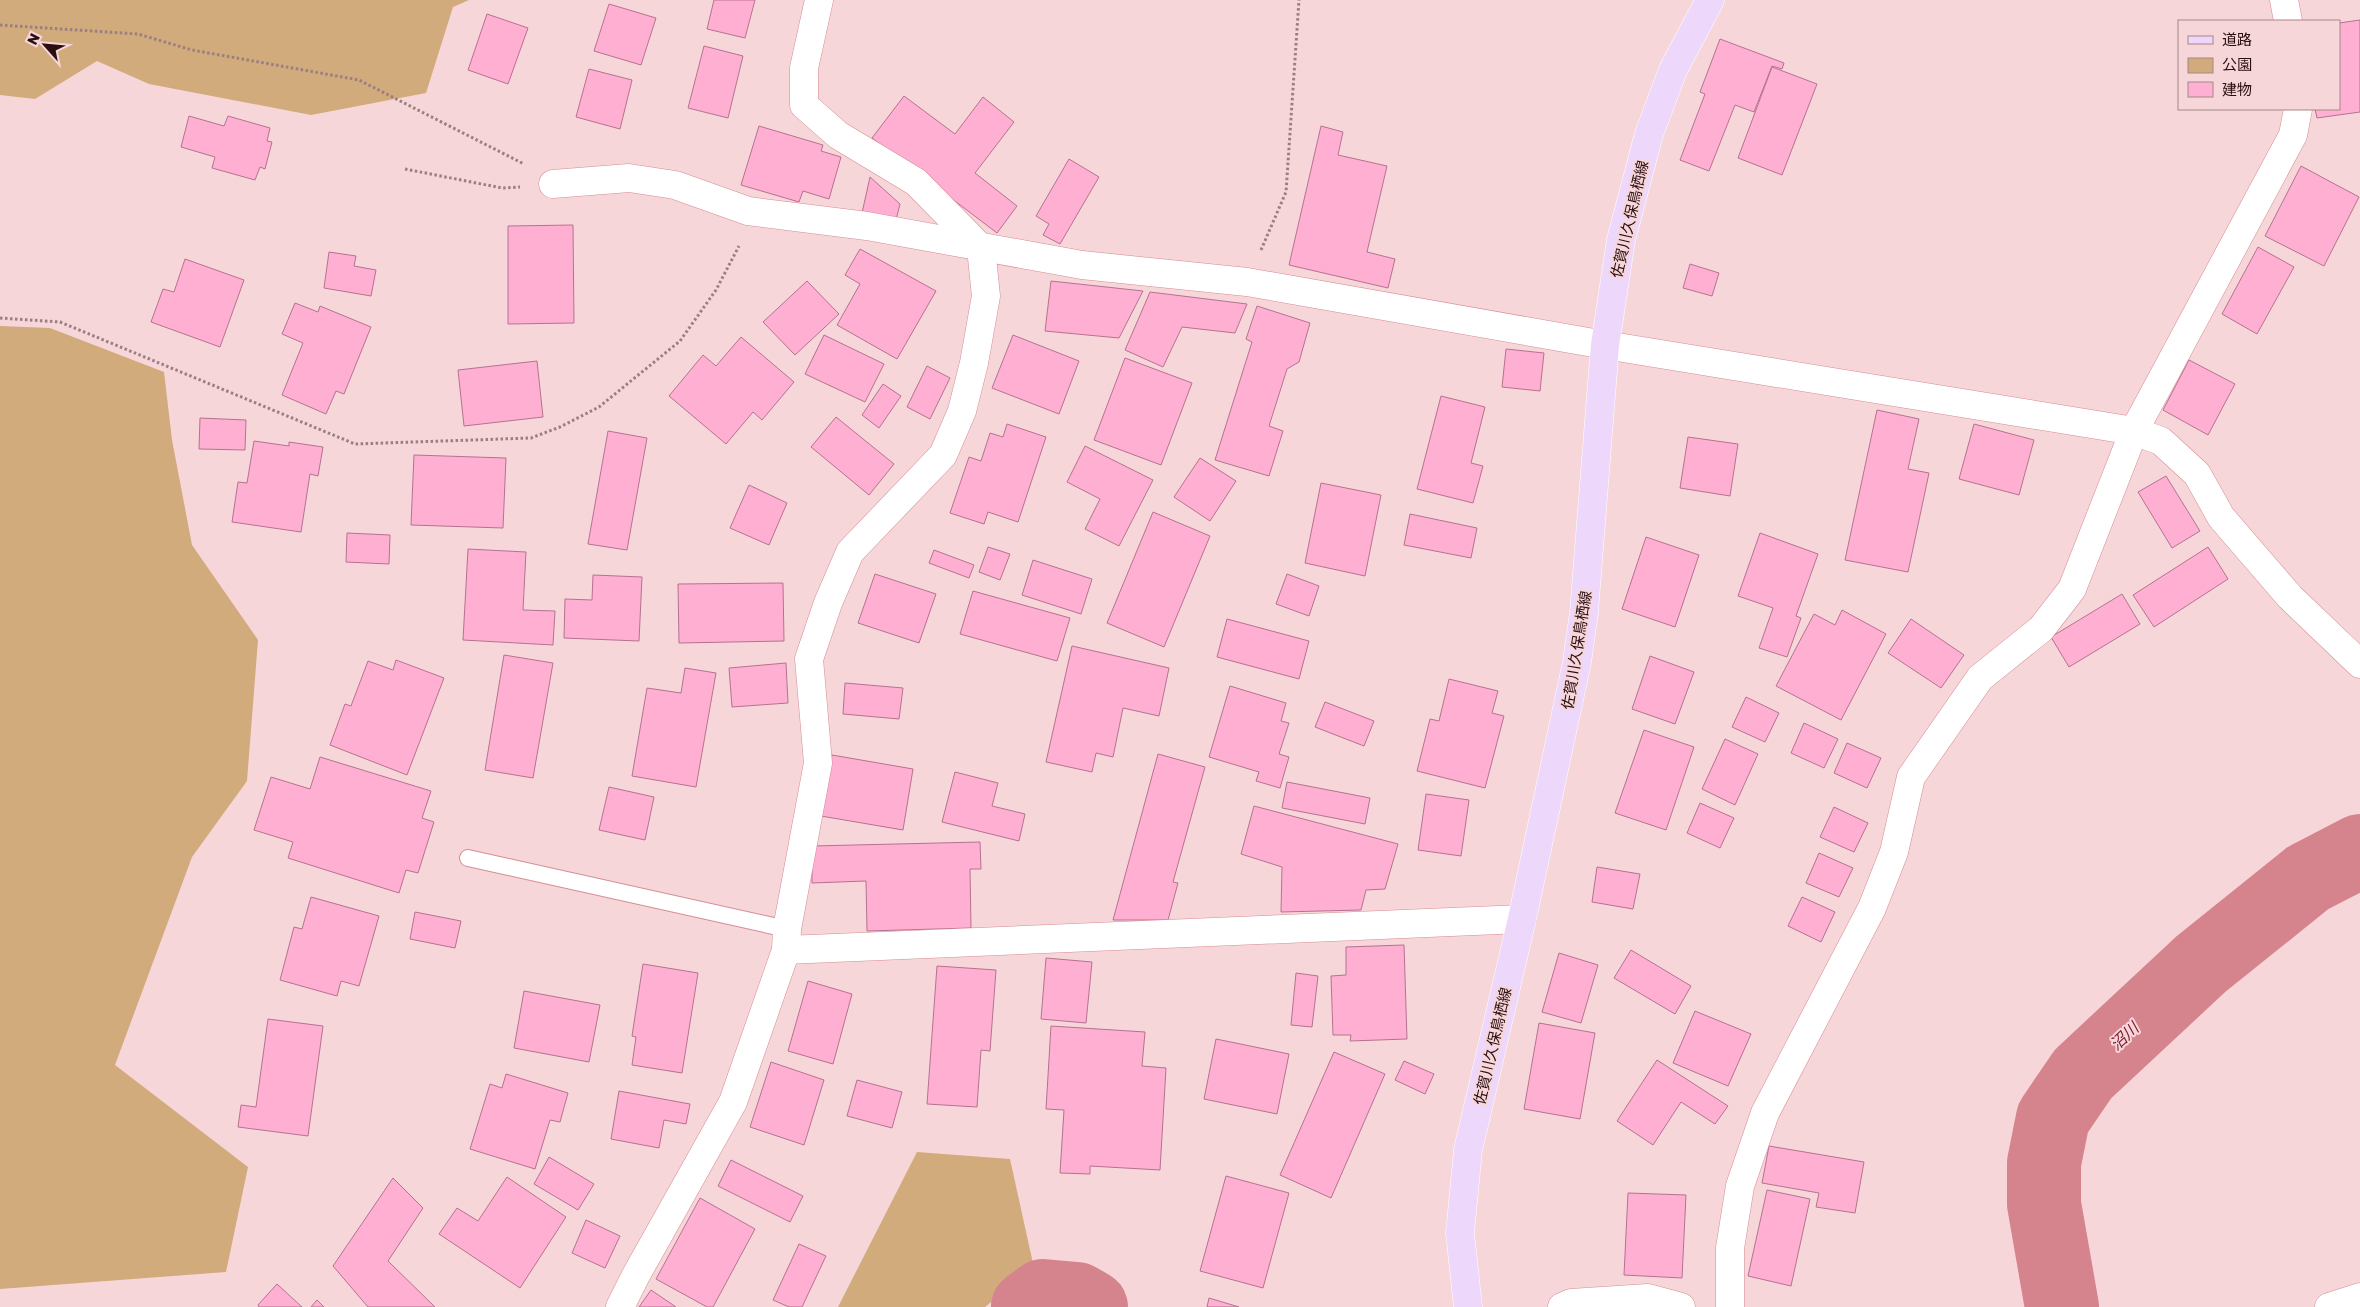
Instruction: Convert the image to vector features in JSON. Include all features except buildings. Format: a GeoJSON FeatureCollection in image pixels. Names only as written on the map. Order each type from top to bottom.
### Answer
{"type":"FeatureCollection","features":[{"type":"Feature","properties":{"kind":"main road","name":"佐賀川久保鳥栖線"},"geometry":{"type":"LineString","coordinates":[[1468,1307],[1460,1233],[1468,1150],[1522,919],[1576,662],[1584,612],[1606,345],[1621,240],[1649,134],[1673,70],[1710,0]]}},
{"type":"Feature","properties":{"kind":"street"},"geometry":{"type":"LineString","coordinates":[[620,1307],[733,1102],[786,940],[818,763],[809,659],[828,603],[850,552],[943,456],[962,411],[974,363],[986,296],[981,248],[916,182],[838,135],[804,105],[804,68],[819,0]]}},
{"type":"Feature","properties":{"kind":"street"},"geometry":{"type":"LineString","coordinates":[[2284,0],[2288,20]]}},
{"type":"Feature","properties":{"kind":"street"},"geometry":{"type":"LineString","coordinates":[[1730,1307],[1730,1248],[1740,1186],[1764,1113],[1872,908],[1894,852],[1911,777],[1980,678],[2041,629],[2072,589],[2134,431],[2293,135],[2298,110]]}},
{"type":"Feature","properties":{"kind":"street"},"geometry":{"type":"LineString","coordinates":[[553,184],[629,178],[676,185],[757,213],[867,226],[1082,265],[1247,282],[1606,345],[2134,431],[2161,441],[2197,474],[2222,517],[2290,597],[2360,664]]}},
{"type":"Feature","properties":{"kind":"street"},"geometry":{"type":"LineString","coordinates":[[786,940],[1522,919]]}},
{"type":"Feature","properties":{"kind":"street"},"geometry":{"type":"LineString","coordinates":[[2329,1307],[2360,1297]]}},
{"type":"Feature","properties":{"kind":"street"},"geometry":{"type":"LineString","coordinates":[[1562,1307],[1571,1303],[1648,1298],[1681,1307]]}},
{"type":"Feature","properties":{"kind":"lane"},"geometry":{"type":"LineString","coordinates":[[468,858],[786,940]]}},
{"type":"Feature","properties":{"kind":"path"},"geometry":{"type":"LineString","coordinates":[[1247,282],[1286,192],[1299,0]]}},
{"type":"Feature","properties":{"kind":"path"},"geometry":{"type":"LineString","coordinates":[[0,25],[138,34],[192,50],[359,80],[530,168],[553,184]]}},
{"type":"Feature","properties":{"kind":"path"},"geometry":{"type":"LineString","coordinates":[[405,169],[502,188],[553,184]]}},
{"type":"Feature","properties":{"kind":"path"},"geometry":{"type":"LineString","coordinates":[[0,318],[60,322],[355,444],[531,438],[560,427],[599,407],[680,341],[716,290],[757,213]]}},
{"type":"Feature","properties":{"kind":"green space"},"geometry":{"type":"Polygon","coordinates":[[[0,0],[469,0],[453,7],[426,93],[311,115],[149,84],[97,61],[35,99],[0,95],[0,0]]]}},
{"type":"Feature","properties":{"kind":"green space"},"geometry":{"type":"Polygon","coordinates":[[[0,326],[50,328],[164,372],[172,440],[192,545],[258,640],[247,781],[192,857],[115,1065],[248,1167],[226,1272],[0,1289],[0,326]]]}},
{"type":"Feature","properties":{"kind":"green space"},"geometry":{"type":"Polygon","coordinates":[[[917,1152],[1010,1159],[1034,1268],[985,1307],[838,1307],[917,1152]]]}},
{"type":"Feature","properties":{"kind":"waterway","name":"沼川"},"geometry":{"type":"LineString","coordinates":[[2062,1307],[2044,1204],[2044,1163],[2053,1118],[2083,1074],[2201,964],[2308,878],[2360,851]]}},
{"type":"Feature","properties":{"kind":"waterway","name":"沼川"},"geometry":{"type":"LineString","coordinates":[[1028,1307],[1043,1296],[1077,1299],[1091,1307]]}}]}
